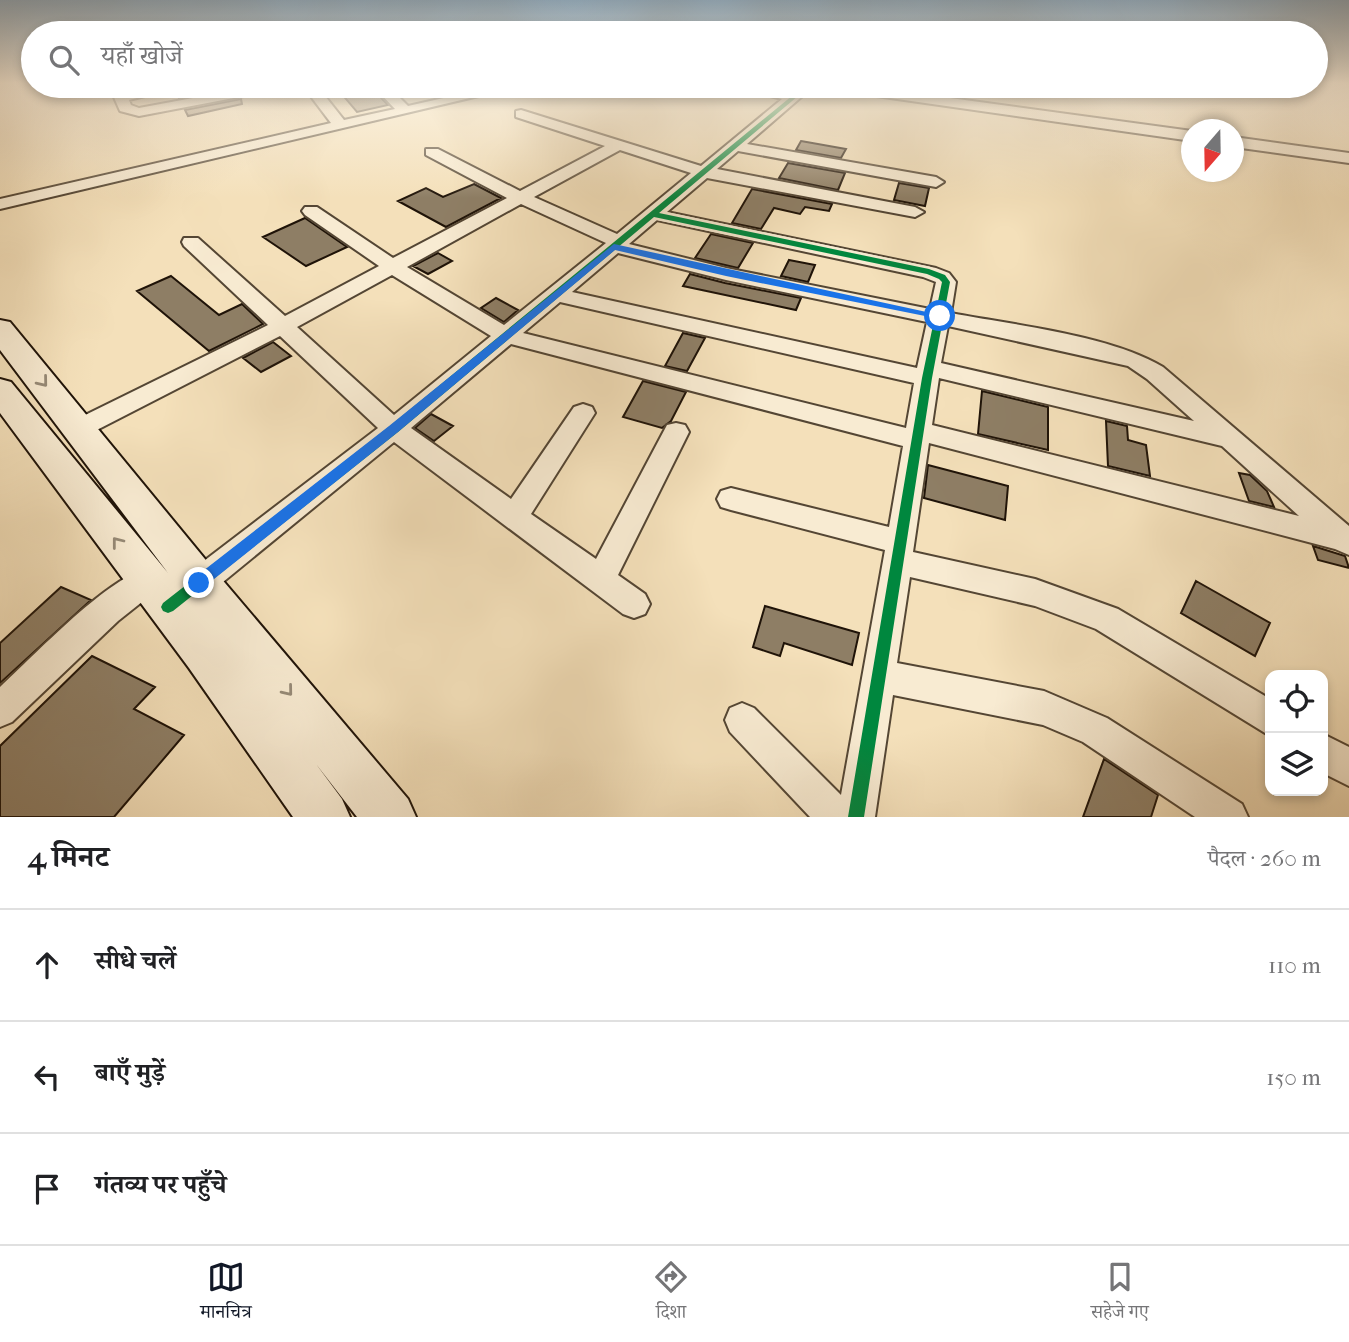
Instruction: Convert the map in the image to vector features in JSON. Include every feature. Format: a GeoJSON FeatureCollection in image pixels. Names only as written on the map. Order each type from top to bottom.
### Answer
{"type":"FeatureCollection","features":[{"type":"Feature","properties":{"kind":"main road"},"geometry":{"type":"LineString","coordinates":[[0,329],[80,428],[205,653],[324,817]]}},
{"type":"Feature","properties":{"kind":"main road"},"geometry":{"type":"LineString","coordinates":[[0,390],[171,590],[390,817]]}},
{"type":"Feature","properties":{"kind":"street"},"geometry":{"type":"LineString","coordinates":[[337,121],[341,126]]}},
{"type":"Feature","properties":{"kind":"street"},"geometry":{"type":"LineString","coordinates":[[0,204],[362,121]]}},
{"type":"Feature","properties":{"kind":"street"},"geometry":{"type":"LineString","coordinates":[[543,121],[704,172],[915,212]]}},
{"type":"Feature","properties":{"kind":"street"},"geometry":{"type":"LineString","coordinates":[[0,710],[107,611],[171,590],[394,429],[764,121]]}},
{"type":"Feature","properties":{"kind":"street"},"geometry":{"type":"LineString","coordinates":[[1086,121],[1181,134]]}},
{"type":"Feature","properties":{"kind":"street"},"geometry":{"type":"LineString","coordinates":[[1244,143],[1349,158]]}},
{"type":"Feature","properties":{"kind":"street"},"geometry":{"type":"LineString","coordinates":[[80,428],[281,327],[616,146]]}},
{"type":"Feature","properties":{"kind":"street"},"geometry":{"type":"LineString","coordinates":[[734,146],[936,182]]}},
{"type":"Feature","properties":{"kind":"street"},"geometry":{"type":"LineString","coordinates":[[432,152],[616,244],[738,276],[940,316],[1136,361],[1164,380],[1347,541]]}},
{"type":"Feature","properties":{"kind":"street"},"geometry":{"type":"LineString","coordinates":[[311,211],[393,267],[506,336],[1347,541]]}},
{"type":"Feature","properties":{"kind":"street"},"geometry":{"type":"LineString","coordinates":[[652,214],[929,272],[942,277],[946,282],[917,436],[856,817]]}},
{"type":"Feature","properties":{"kind":"street"},"geometry":{"type":"LineString","coordinates":[[191,242],[394,429],[634,604]]}},
{"type":"Feature","properties":{"kind":"street"},"geometry":{"type":"LineString","coordinates":[[556,295],[1231,439]]}},
{"type":"Feature","properties":{"kind":"street"},"geometry":{"type":"LineString","coordinates":[[514,517],[583,414]]}},
{"type":"Feature","properties":{"kind":"street"},"geometry":{"type":"LineString","coordinates":[[601,579],[676,432]]}},
{"type":"Feature","properties":{"kind":"street"},"geometry":{"type":"LineString","coordinates":[[731,499],[1035,593],[1107,619],[1265,716]]}},
{"type":"Feature","properties":{"kind":"street"},"geometry":{"type":"LineString","coordinates":[[879,676],[1044,708],[1095,730],[1229,817]]}},
{"type":"Feature","properties":{"kind":"street"},"geometry":{"type":"LineString","coordinates":[[742,720],[836,817]]}},
{"type":"Feature","properties":{"kind":"street"},"geometry":{"type":"LineString","coordinates":[[1328,755],[1349,768]]}},
{"type":"Feature","properties":{"kind":"building"},"geometry":{"type":"Polygon","coordinates":[[[801,141],[846,149],[841,158],[796,150],[801,141]]]}},
{"type":"Feature","properties":{"kind":"building"},"geometry":{"type":"Polygon","coordinates":[[[788,163],[845,173],[838,190],[779,178],[788,163]]]}},
{"type":"Feature","properties":{"kind":"building"},"geometry":{"type":"Polygon","coordinates":[[[899,183],[929,188],[925,206],[894,200],[899,183]]]}},
{"type":"Feature","properties":{"kind":"building"},"geometry":{"type":"Polygon","coordinates":[[[474,184],[501,198],[446,227],[398,201],[426,188],[443,197],[474,184]]]}},
{"type":"Feature","properties":{"kind":"building"},"geometry":{"type":"Polygon","coordinates":[[[752,189],[832,204],[829,211],[805,207],[800,214],[774,208],[761,229],[732,223],[752,189]]]}},
{"type":"Feature","properties":{"kind":"building"},"geometry":{"type":"Polygon","coordinates":[[[305,218],[347,247],[306,266],[263,237],[305,218]]]}},
{"type":"Feature","properties":{"kind":"building"},"geometry":{"type":"Polygon","coordinates":[[[711,234],[753,243],[738,268],[695,258],[711,234]]]}},
{"type":"Feature","properties":{"kind":"building"},"geometry":{"type":"Polygon","coordinates":[[[438,253],[452,261],[428,274],[413,266],[438,253]]]}},
{"type":"Feature","properties":{"kind":"building"},"geometry":{"type":"Polygon","coordinates":[[[789,260],[815,265],[808,282],[781,276],[789,260]]]}},
{"type":"Feature","properties":{"kind":"building"},"geometry":{"type":"Polygon","coordinates":[[[690,274],[801,298],[796,310],[683,286],[690,274]]]}},
{"type":"Feature","properties":{"kind":"building"},"geometry":{"type":"Polygon","coordinates":[[[171,276],[219,315],[242,304],[263,324],[209,351],[137,291],[171,276]]]}},
{"type":"Feature","properties":{"kind":"building"},"geometry":{"type":"Polygon","coordinates":[[[496,298],[518,310],[504,322],[481,308],[496,298]]]}},
{"type":"Feature","properties":{"kind":"building"},"geometry":{"type":"Polygon","coordinates":[[[683,333],[705,338],[687,371],[665,366],[683,333]]]}},
{"type":"Feature","properties":{"kind":"building"},"geometry":{"type":"Polygon","coordinates":[[[273,342],[291,356],[261,372],[243,358],[273,342]]]}},
{"type":"Feature","properties":{"kind":"building"},"geometry":{"type":"Polygon","coordinates":[[[643,381],[686,392],[671,421],[662,428],[623,417],[643,381]]]}},
{"type":"Feature","properties":{"kind":"building"},"geometry":{"type":"Polygon","coordinates":[[[982,391],[1048,407],[1048,450],[978,434],[982,391]]]}},
{"type":"Feature","properties":{"kind":"building"},"geometry":{"type":"Polygon","coordinates":[[[431,414],[453,426],[434,441],[415,428],[431,414]]]}},
{"type":"Feature","properties":{"kind":"building"},"geometry":{"type":"Polygon","coordinates":[[[1106,421],[1127,426],[1128,440],[1146,445],[1150,476],[1108,466],[1106,421]]]}},
{"type":"Feature","properties":{"kind":"building"},"geometry":{"type":"Polygon","coordinates":[[[928,465],[1008,486],[1005,520],[924,498],[928,465]]]}},
{"type":"Feature","properties":{"kind":"building"},"geometry":{"type":"Polygon","coordinates":[[[1239,473],[1250,475],[1267,491],[1274,507],[1249,501],[1239,473]]]}},
{"type":"Feature","properties":{"kind":"building"},"geometry":{"type":"Polygon","coordinates":[[[1313,546],[1345,556],[1349,568],[1318,560],[1313,546]]]}},
{"type":"Feature","properties":{"kind":"building"},"geometry":{"type":"Polygon","coordinates":[[[1196,581],[1270,623],[1255,656],[1181,613],[1196,581]]]}},
{"type":"Feature","properties":{"kind":"building"},"geometry":{"type":"Polygon","coordinates":[[[61,587],[91,600],[0,683],[0,643],[61,587]]]}},
{"type":"Feature","properties":{"kind":"building"},"geometry":{"type":"Polygon","coordinates":[[[765,606],[859,633],[852,665],[784,643],[780,656],[753,647],[765,606]]]}},
{"type":"Feature","properties":{"kind":"building"},"geometry":{"type":"Polygon","coordinates":[[[92,656],[155,687],[134,709],[184,735],[114,817],[0,817],[0,746],[92,656]]]}},
{"type":"Feature","properties":{"kind":"building"},"geometry":{"type":"Polygon","coordinates":[[[1104,759],[1158,795],[1151,817],[1083,817],[1104,759]]]}},
{"type":"Feature","properties":{"kind":"cycle path"},"geometry":{"type":"LineString","coordinates":[[168,607],[394,429],[765,121]]}},
{"type":"Feature","properties":{"kind":"cycle path"},"geometry":{"type":"LineString","coordinates":[[652,214],[929,272],[942,277],[946,282],[927,378],[856,817]]}},
{"type":"Feature","properties":{"kind":"route"},"geometry":{"type":"LineString","coordinates":[[199,583],[394,429],[614,247],[726,274],[940,316]]}}]}
